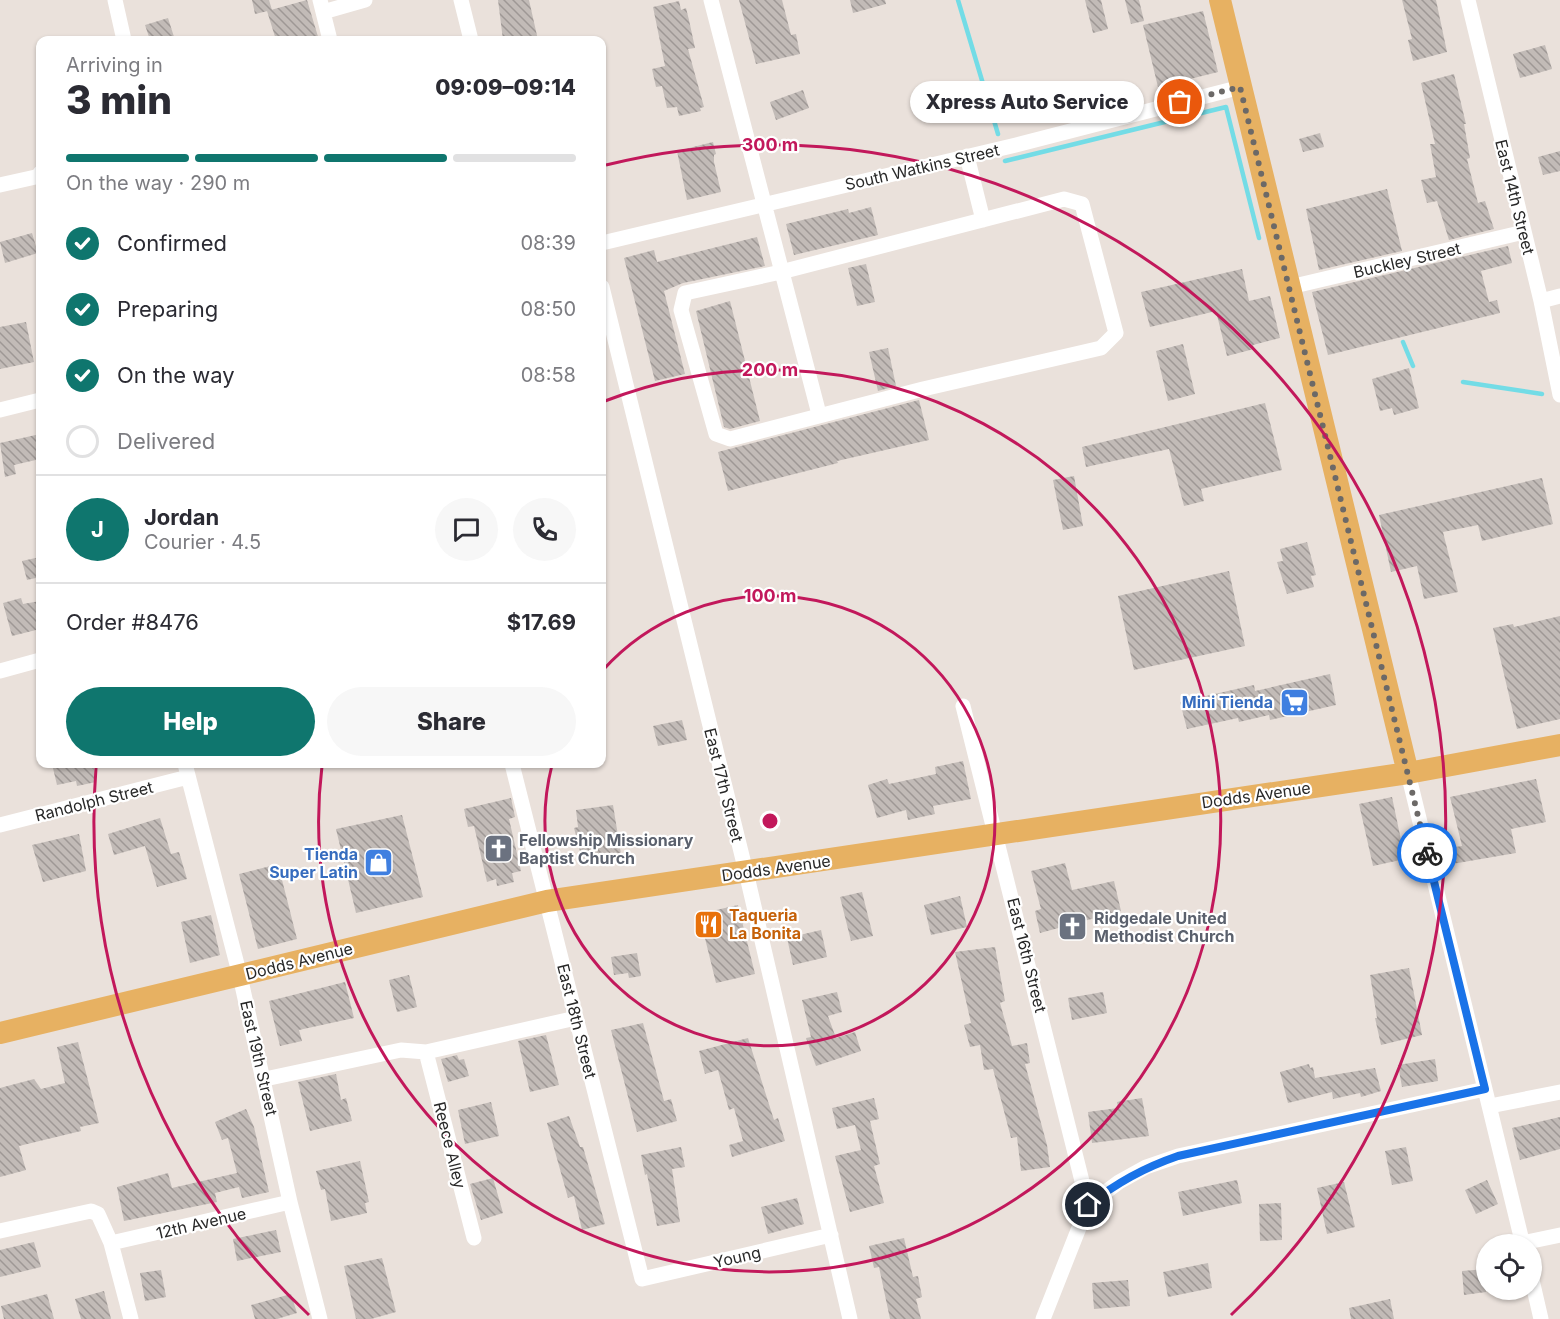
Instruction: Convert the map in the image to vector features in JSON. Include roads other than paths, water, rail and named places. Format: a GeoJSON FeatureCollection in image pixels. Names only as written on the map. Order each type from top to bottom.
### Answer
{"type":"FeatureCollection","features":[{"type":"Feature","properties":{"kind":"main road"},"geometry":{"type":"LineString","coordinates":[[1220,0],[1408,773]]}},
{"type":"Feature","properties":{"kind":"main road","name":"Dodds Avenue"},"geometry":{"type":"LineString","coordinates":[[0,1033],[547,901],[1408,773],[1560,745]]}},
{"type":"Feature","properties":{"kind":"street"},"geometry":{"type":"LineString","coordinates":[[115,0],[123,36]]}},
{"type":"Feature","properties":{"kind":"street"},"geometry":{"type":"LineString","coordinates":[[329,36],[321,6],[365,0]]}},
{"type":"Feature","properties":{"kind":"street"},"geometry":{"type":"LineString","coordinates":[[461,0],[470,36]]}},
{"type":"Feature","properties":{"kind":"street"},"geometry":{"type":"LineString","coordinates":[[711,0],[819,414]]}},
{"type":"Feature","properties":{"kind":"street","name":"East 14th Street"},"geometry":{"type":"LineString","coordinates":[[1468,0],[1541,301],[1555,343],[1560,395]]}},
{"type":"Feature","properties":{"kind":"street","name":"South Watkins Street"},"geometry":{"type":"LineString","coordinates":[[606,242],[967,156],[1240,87]]}},
{"type":"Feature","properties":{"kind":"street"},"geometry":{"type":"LineString","coordinates":[[967,156],[983,220]]}},
{"type":"Feature","properties":{"kind":"street"},"geometry":{"type":"LineString","coordinates":[[0,186],[36,176]]}},
{"type":"Feature","properties":{"kind":"street"},"geometry":{"type":"LineString","coordinates":[[1064,199],[1082,204],[1116,333],[1101,348],[819,414],[730,438],[716,434],[681,310],[685,293],[781,272],[1064,199]]}},
{"type":"Feature","properties":{"kind":"street","name":"Buckley Street"},"geometry":{"type":"LineString","coordinates":[[1290,287],[1524,232]]}},
{"type":"Feature","properties":{"kind":"street"},"geometry":{"type":"LineString","coordinates":[[1541,301],[1560,296]]}},
{"type":"Feature","properties":{"kind":"street","name":"East 17th Street"},"geometry":{"type":"LineString","coordinates":[[606,303],[746,872],[850,1319]]}},
{"type":"Feature","properties":{"kind":"street"},"geometry":{"type":"LineString","coordinates":[[0,410],[36,401]]}},
{"type":"Feature","properties":{"kind":"street"},"geometry":{"type":"LineString","coordinates":[[0,671],[36,661]]}},
{"type":"Feature","properties":{"kind":"street","name":"East 16th Street"},"geometry":{"type":"LineString","coordinates":[[963,706],[1088,1205]]}},
{"type":"Feature","properties":{"kind":"street","name":"East 18th Street"},"geometry":{"type":"LineString","coordinates":[[513,768],[642,1279]]}},
{"type":"Feature","properties":{"kind":"street","name":"Randolph Street"},"geometry":{"type":"LineString","coordinates":[[0,825],[186,770]]}},
{"type":"Feature","properties":{"kind":"street","name":"East 19th Street"},"geometry":{"type":"LineString","coordinates":[[186,770],[240,976],[265,1079],[290,1202],[320,1319]]}},
{"type":"Feature","properties":{"kind":"street"},"geometry":{"type":"LineString","coordinates":[[1408,773],[1520,1234]]}},
{"type":"Feature","properties":{"kind":"street"},"geometry":{"type":"LineString","coordinates":[[265,1079],[392,1051],[426,1052],[576,1018]]}},
{"type":"Feature","properties":{"kind":"street","name":"Reece Alley"},"geometry":{"type":"LineString","coordinates":[[426,1052],[474,1238]]}},
{"type":"Feature","properties":{"kind":"street"},"geometry":{"type":"LineString","coordinates":[[1043,1319],[1088,1205],[1119,1182],[1146,1167],[1178,1156],[1485,1089]]}},
{"type":"Feature","properties":{"kind":"street"},"geometry":{"type":"LineString","coordinates":[[1490,1106],[1560,1092]]}},
{"type":"Feature","properties":{"kind":"street","name":"12th Avenue"},"geometry":{"type":"LineString","coordinates":[[111,1243],[290,1202]]}},
{"type":"Feature","properties":{"kind":"street"},"geometry":{"type":"LineString","coordinates":[[0,1231],[91,1211],[98,1214],[111,1243],[131,1319]]}},
{"type":"Feature","properties":{"kind":"street","name":"Young"},"geometry":{"type":"LineString","coordinates":[[642,1279],[831,1235]]}},
{"type":"Feature","properties":{"kind":"street"},"geometry":{"type":"LineString","coordinates":[[1542,1239],[1560,1235]]}},
{"type":"Feature","properties":{"kind":"street"},"geometry":{"type":"LineString","coordinates":[[1537,1300],[1541,1319]]}},
{"type":"Feature","properties":{"kind":"waterway"},"geometry":{"type":"LineString","coordinates":[[958,0],[998,134]]}},
{"type":"Feature","properties":{"kind":"waterway"},"geometry":{"type":"LineString","coordinates":[[1005,161],[1226,107],[1259,238]]}},
{"type":"Feature","properties":{"kind":"waterway"},"geometry":{"type":"LineString","coordinates":[[1403,342],[1413,366]]}},
{"type":"Feature","properties":{"kind":"waterway"},"geometry":{"type":"LineString","coordinates":[[1463,382],[1542,394]]}},
{"type":"Feature","properties":{"kind":"place","name":"Xpress Auto Service"},"geometry":{"type":"Point","coordinates":[1180,102]}},
{"type":"Feature","properties":{"kind":"place","name":"Mini Tienda"},"geometry":{"type":"Point","coordinates":[1294,702]}},
{"type":"Feature","properties":{"kind":"place","name":"Fellowship Missionary Baptist Church"},"geometry":{"type":"Point","coordinates":[498,849]}},
{"type":"Feature","properties":{"kind":"place","name":"Tienda Super Latin"},"geometry":{"type":"Point","coordinates":[379,863]}},
{"type":"Feature","properties":{"kind":"place","name":"Taqueria La Bonita"},"geometry":{"type":"Point","coordinates":[708,924]}},
{"type":"Feature","properties":{"kind":"place","name":"Ridgedale United Methodist Church"},"geometry":{"type":"Point","coordinates":[1073,927]}}]}
